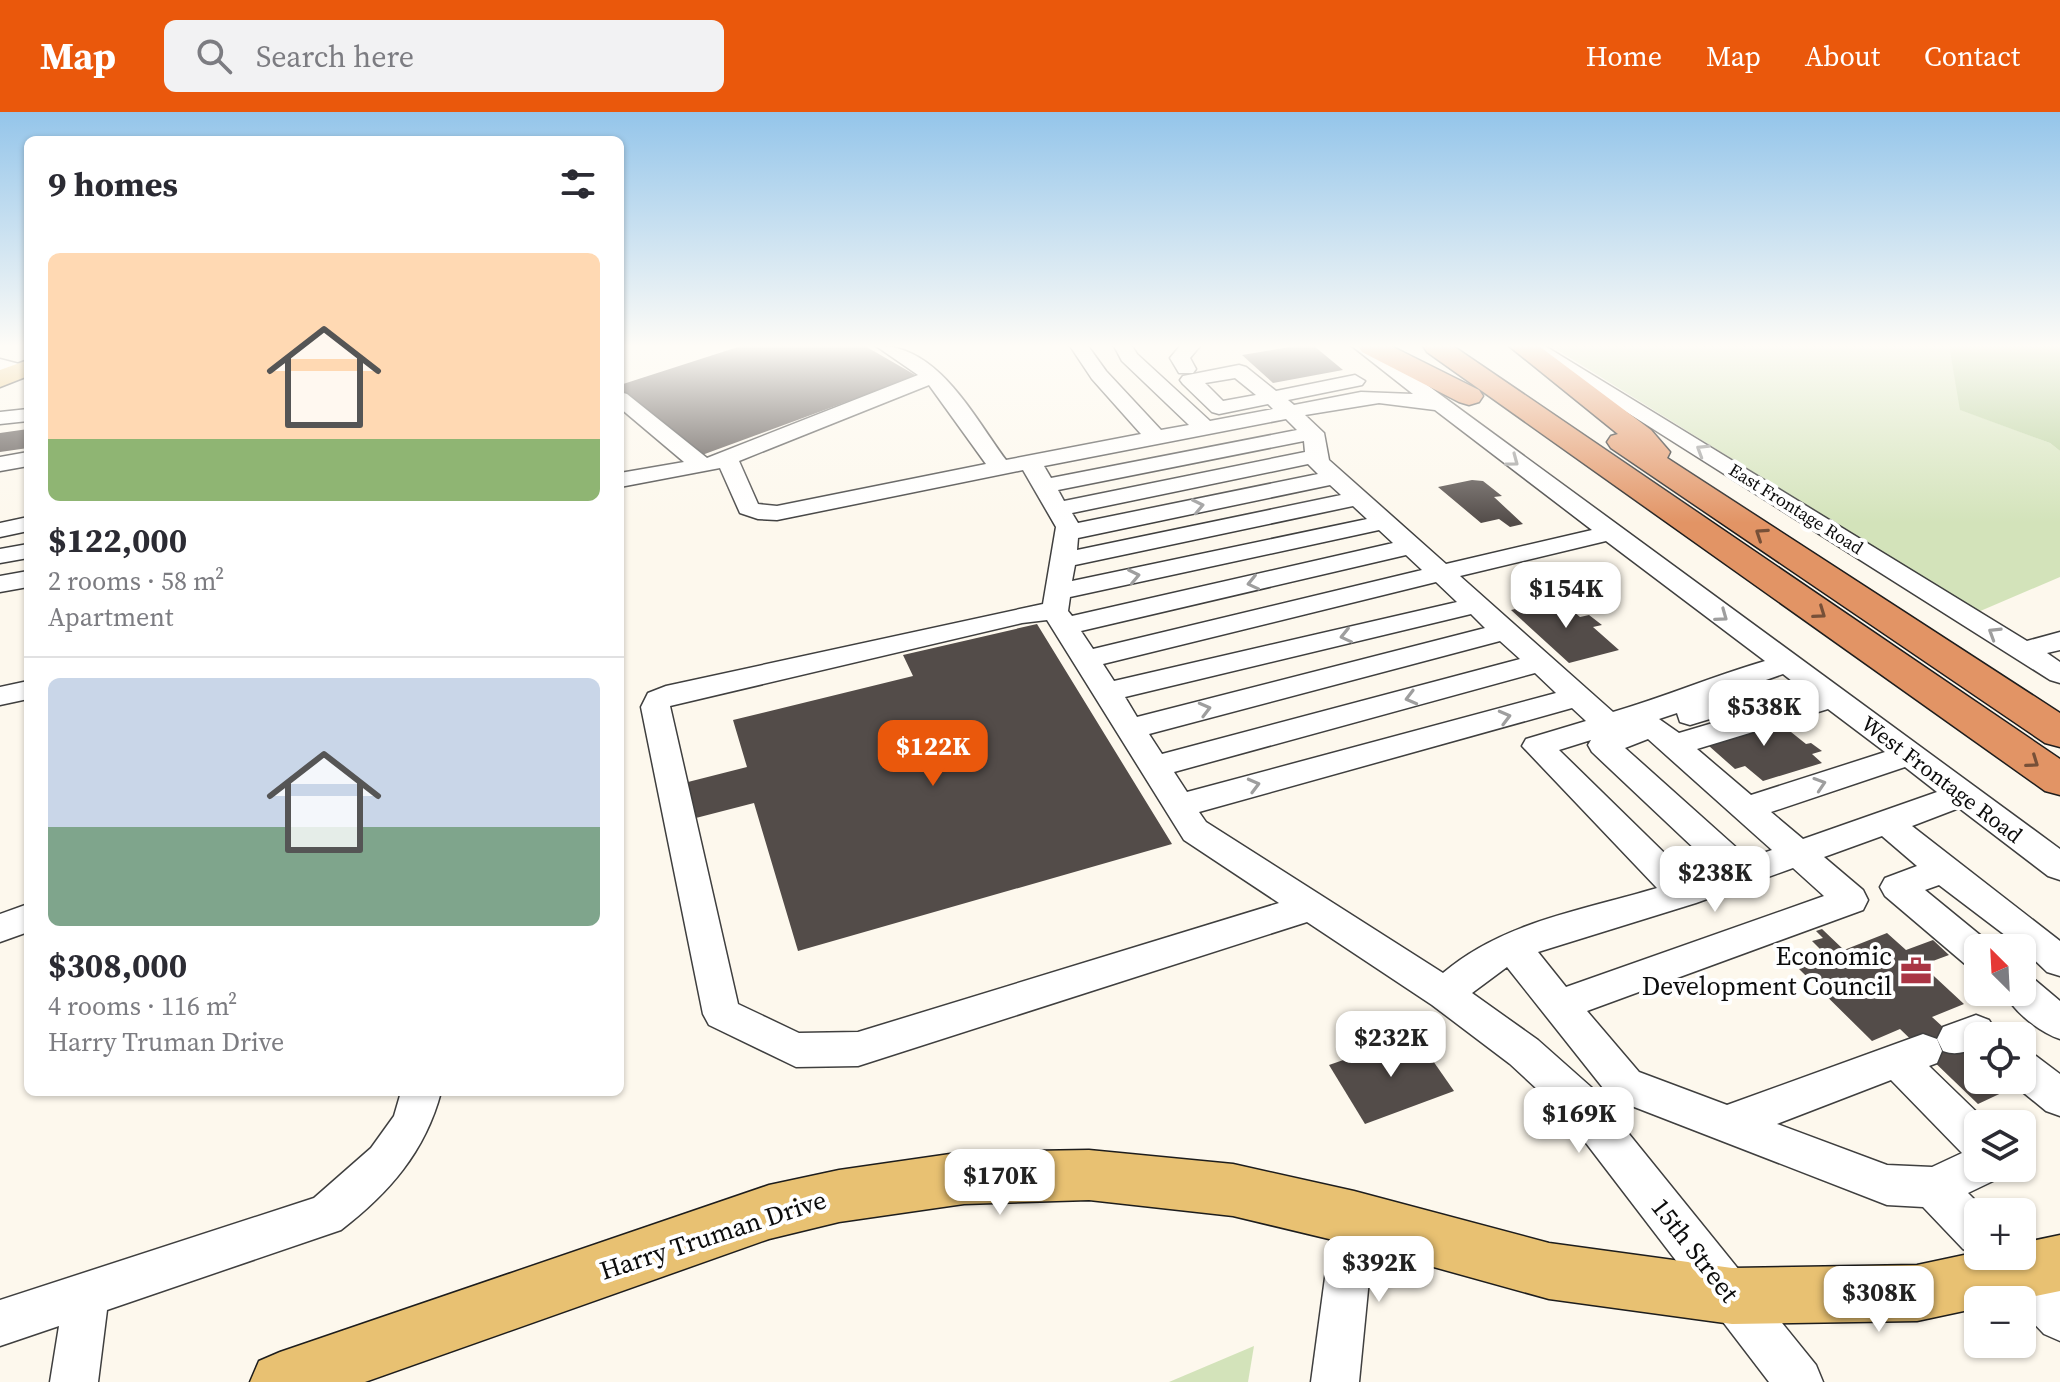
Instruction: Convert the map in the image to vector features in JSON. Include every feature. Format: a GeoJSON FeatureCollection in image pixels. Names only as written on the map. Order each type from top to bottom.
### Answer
{"type":"FeatureCollection","features":[{"type":"Feature","properties":{"kind":"highway"},"geometry":{"type":"LineString","coordinates":[[1490,405],[1674,493]]}},
{"type":"Feature","properties":{"kind":"highway"},"geometry":{"type":"LineString","coordinates":[[1532,405],[2060,733]]}},
{"type":"Feature","properties":{"kind":"highway"},"geometry":{"type":"LineString","coordinates":[[1557,405],[2060,780]]}},
{"type":"Feature","properties":{"kind":"highway"},"geometry":{"type":"LineString","coordinates":[[1600,405],[1640,436],[1674,493]]}},
{"type":"Feature","properties":{"kind":"main road","name":"Harry Truman Drive"},"geometry":{"type":"LineString","coordinates":[[280,1382],[769,1212],[839,1196],[964,1178],[1089,1175],[1233,1190],[1354,1218],[1549,1271],[1732,1296],[1917,1293],[1977,1270]]}},
{"type":"Feature","properties":{"kind":"street"},"geometry":{"type":"LineString","coordinates":[[629,405],[702,465]]}},
{"type":"Feature","properties":{"kind":"street"},"geometry":{"type":"LineString","coordinates":[[624,479],[727,458],[859,405]]}},
{"type":"Feature","properties":{"kind":"street"},"geometry":{"type":"LineString","coordinates":[[954,405],[1000,468],[1052,510],[1358,498]]}},
{"type":"Feature","properties":{"kind":"street"},"geometry":{"type":"LineString","coordinates":[[1126,405],[1155,437]]}},
{"type":"Feature","properties":{"kind":"street"},"geometry":{"type":"LineString","coordinates":[[1181,405],[1206,429]]}},
{"type":"Feature","properties":{"kind":"street"},"geometry":{"type":"LineString","coordinates":[[1216,405],[1219,408],[1275,405]]}},
{"type":"Feature","properties":{"kind":"street"},"geometry":{"type":"LineString","coordinates":[[1052,510],[1155,437],[1206,429],[1280,405]]}},
{"type":"Feature","properties":{"kind":"street"},"geometry":{"type":"LineString","coordinates":[[1281,405],[1315,445],[1318,462],[1608,724]]}},
{"type":"Feature","properties":{"kind":"street"},"geometry":{"type":"LineString","coordinates":[[1426,405],[1449,412]]}},
{"type":"Feature","properties":{"kind":"street","name":"West Frontage Road"},"geometry":{"type":"LineString","coordinates":[[1441,405],[2060,867]]}},
{"type":"Feature","properties":{"kind":"street","name":"East Frontage Road"},"geometry":{"type":"LineString","coordinates":[[1627,405],[2060,674]]}},
{"type":"Feature","properties":{"kind":"street"},"geometry":{"type":"LineString","coordinates":[[0,418],[24,415]]}},
{"type":"Feature","properties":{"kind":"street"},"geometry":{"type":"LineString","coordinates":[[1052,510],[1315,445]]}},
{"type":"Feature","properties":{"kind":"street"},"geometry":{"type":"LineString","coordinates":[[727,458],[748,508],[777,513],[1000,468]]}},
{"type":"Feature","properties":{"kind":"street"},"geometry":{"type":"LineString","coordinates":[[0,464],[24,460]]}},
{"type":"Feature","properties":{"kind":"street"},"geometry":{"type":"LineString","coordinates":[[1052,510],[1335,477]]}},
{"type":"Feature","properties":{"kind":"street"},"geometry":{"type":"LineString","coordinates":[[1052,510],[1059,610]]}},
{"type":"Feature","properties":{"kind":"street"},"geometry":{"type":"LineString","coordinates":[[1059,610],[1384,522]]}},
{"type":"Feature","properties":{"kind":"street"},"geometry":{"type":"LineString","coordinates":[[0,530],[24,525]]}},
{"type":"Feature","properties":{"kind":"street"},"geometry":{"type":"LineString","coordinates":[[1086,659],[1608,533]]}},
{"type":"Feature","properties":{"kind":"street"},"geometry":{"type":"LineString","coordinates":[[1310,907],[858,1049],[796,1050],[722,1014],[655,707],[658,700],[666,695],[1022,615],[1411,546]]}},
{"type":"Feature","properties":{"kind":"street"},"geometry":{"type":"LineString","coordinates":[[0,556],[24,552]]}},
{"type":"Feature","properties":{"kind":"street"},"geometry":{"type":"LineString","coordinates":[[0,584],[24,580]]}},
{"type":"Feature","properties":{"kind":"street"},"geometry":{"type":"LineString","coordinates":[[1107,692],[1476,605]]}},
{"type":"Feature","properties":{"kind":"street","name":"15th Street"},"geometry":{"type":"LineString","coordinates":[[1059,610],[1086,659],[1195,831],[1445,994],[1524,1052],[1577,1100],[1799,1382]]}},
{"type":"Feature","properties":{"kind":"street"},"geometry":{"type":"LineString","coordinates":[[1130,729],[1505,631]]}},
{"type":"Feature","properties":{"kind":"street"},"geometry":{"type":"LineString","coordinates":[[2023,651],[2057,643]]}},
{"type":"Feature","properties":{"kind":"street"},"geometry":{"type":"LineString","coordinates":[[1154,767],[1540,663]]}},
{"type":"Feature","properties":{"kind":"street"},"geometry":{"type":"LineString","coordinates":[[1742,873],[1603,745],[1664,736],[1751,698],[1787,664]]}},
{"type":"Feature","properties":{"kind":"street"},"geometry":{"type":"LineString","coordinates":[[0,696],[24,691]]}},
{"type":"Feature","properties":{"kind":"street"},"geometry":{"type":"LineString","coordinates":[[1179,806],[1577,697]]}},
{"type":"Feature","properties":{"kind":"street"},"geometry":{"type":"LineString","coordinates":[[1684,894],[1537,746],[1690,699],[1833,698]]}},
{"type":"Feature","properties":{"kind":"street"},"geometry":{"type":"LineString","coordinates":[[1559,1005],[1851,900],[1664,736]]}},
{"type":"Feature","properties":{"kind":"street"},"geometry":{"type":"LineString","coordinates":[[1746,808],[1909,755]]}},
{"type":"Feature","properties":{"kind":"street"},"geometry":{"type":"LineString","coordinates":[[1445,994],[1473,969],[1511,946],[1684,894],[1963,795]]}},
{"type":"Feature","properties":{"kind":"street"},"geometry":{"type":"LineString","coordinates":[[1886,822],[1942,870],[1974,891],[2060,961]]}},
{"type":"Feature","properties":{"kind":"street"},"geometry":{"type":"LineString","coordinates":[[1942,870],[1897,887],[1964,942]]}},
{"type":"Feature","properties":{"kind":"street"},"geometry":{"type":"LineString","coordinates":[[0,928],[24,919]]}},
{"type":"Feature","properties":{"kind":"street"},"geometry":{"type":"LineString","coordinates":[[1511,946],[1625,1085],[1887,1185],[1933,1187],[1964,1173]]}},
{"type":"Feature","properties":{"kind":"street"},"geometry":{"type":"LineString","coordinates":[[2036,1002],[2060,1022]]}},
{"type":"Feature","properties":{"kind":"street"},"geometry":{"type":"LineString","coordinates":[[1726,1124],[1939,1047],[1965,1110]]}},
{"type":"Feature","properties":{"kind":"street"},"geometry":{"type":"LineString","coordinates":[[2036,1079],[2060,1098]]}},
{"type":"Feature","properties":{"kind":"street"},"geometry":{"type":"LineString","coordinates":[[0,1323],[326,1215],[363,1188],[390,1157],[418,1106],[420,1096]]}},
{"type":"Feature","properties":{"kind":"street"},"geometry":{"type":"LineString","coordinates":[[1933,1187],[1964,1214]]}},
{"type":"Feature","properties":{"kind":"street"},"geometry":{"type":"LineString","coordinates":[[1335,1382],[1354,1218]]}},
{"type":"Feature","properties":{"kind":"street"},"geometry":{"type":"LineString","coordinates":[[2024,1270],[2060,1318]]}},
{"type":"Feature","properties":{"kind":"street"},"geometry":{"type":"LineString","coordinates":[[74,1382],[87,1294]]}},
{"type":"Feature","properties":{"kind":"green space"},"geometry":{"type":"Polygon","coordinates":[[[1646,405],[1960,405],[1961,410],[2050,443],[2060,451],[2060,577],[1978,612],[1646,405]]]}},
{"type":"Feature","properties":{"kind":"green space"},"geometry":{"type":"Polygon","coordinates":[[[1959,405],[2060,405],[2060,451],[2050,443],[1960,410],[1959,405]]]}},
{"type":"Feature","properties":{"kind":"green space"},"geometry":{"type":"Polygon","coordinates":[[[1254,1346],[1248,1382],[1169,1382],[1254,1346]]]}},
{"type":"Feature","properties":{"kind":"building"},"geometry":{"type":"Polygon","coordinates":[[[640,405],[837,405],[702,455],[640,405]]]}},
{"type":"Feature","properties":{"kind":"building"},"geometry":{"type":"Polygon","coordinates":[[[24,430],[24,449],[0,452],[0,433],[24,430]]]}},
{"type":"Feature","properties":{"kind":"building"},"geometry":{"type":"Polygon","coordinates":[[[1472,480],[1483,481],[1502,496],[1494,497],[1523,524],[1510,527],[1499,519],[1481,523],[1438,487],[1472,480]]]}},
{"type":"Feature","properties":{"kind":"building"},"geometry":{"type":"Polygon","coordinates":[[[1558,598],[1580,617],[1589,615],[1602,625],[1593,627],[1619,650],[1569,663],[1511,610],[1558,598]]]}},
{"type":"Feature","properties":{"kind":"building"},"geometry":{"type":"Polygon","coordinates":[[[1037,624],[1172,844],[798,951],[754,803],[692,819],[684,783],[747,767],[733,720],[913,676],[903,655],[1037,624]]]}},
{"type":"Feature","properties":{"kind":"building"},"geometry":{"type":"Polygon","coordinates":[[[1731,709],[1758,731],[1781,724],[1806,744],[1811,743],[1822,751],[1812,754],[1822,763],[1763,781],[1745,766],[1735,769],[1709,746],[1739,737],[1712,715],[1731,709]]]}},
{"type":"Feature","properties":{"kind":"building"},"geometry":{"type":"Polygon","coordinates":[[[1822,929],[1844,950],[1887,933],[1906,950],[1933,940],[1949,955],[1922,965],[1964,1004],[1932,1017],[1964,1046],[1964,1091],[1900,1029],[1872,1041],[1798,968],[1828,957],[1812,941],[1823,938],[1816,931],[1822,929]]]}},
{"type":"Feature","properties":{"kind":"building"},"geometry":{"type":"Polygon","coordinates":[[[1415,1035],[1454,1091],[1365,1124],[1329,1065],[1415,1035]]]}},
{"type":"Feature","properties":{"kind":"building"},"geometry":{"type":"Polygon","coordinates":[[[1968,1094],[1999,1094],[1978,1104],[1968,1094]]]}},
{"type":"Feature","properties":{"kind":"place","name":"Economic Development Council"},"geometry":{"type":"Point","coordinates":[1916,971]}}]}
